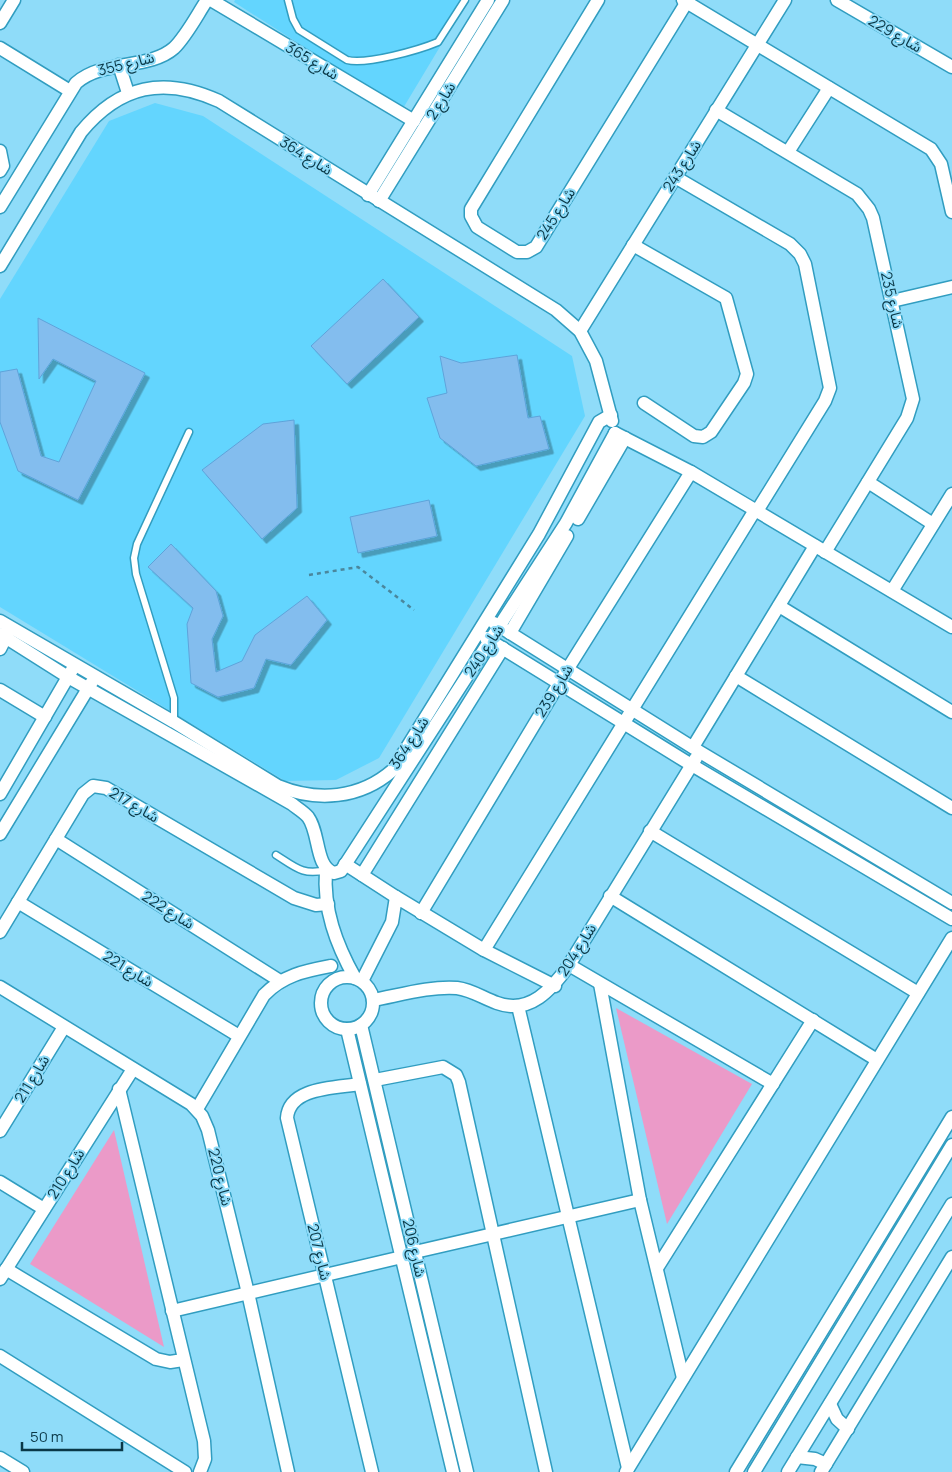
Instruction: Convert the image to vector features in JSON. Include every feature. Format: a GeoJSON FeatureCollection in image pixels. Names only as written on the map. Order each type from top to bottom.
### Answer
{"type":"FeatureCollection","features":[{"type":"Feature","properties":{"kind":"street"},"geometry":{"type":"LineString","coordinates":[[0,23],[14,0]]}},
{"type":"Feature","properties":{"kind":"street","name":"شارع 355"},"geometry":{"type":"LineString","coordinates":[[0,207],[70,91],[84,76],[92,72],[156,57],[173,48],[209,0]]}},
{"type":"Feature","properties":{"kind":"street","name":"شارع 365"},"geometry":{"type":"LineString","coordinates":[[209,0],[414,121]]}},
{"type":"Feature","properties":{"kind":"street","name":"شارع 2"},"geometry":{"type":"LineString","coordinates":[[373,198],[414,121],[488,0]]}},
{"type":"Feature","properties":{"kind":"street","name":"شارع 2"},"geometry":{"type":"LineString","coordinates":[[373,198],[503,0]]}},
{"type":"Feature","properties":{"kind":"street","name":"شارع 245"},"geometry":{"type":"LineString","coordinates":[[598,0],[473,203],[471,216],[477,227],[517,252],[527,252],[536,247],[686,1]]}},
{"type":"Feature","properties":{"kind":"street","name":"شارع 243"},"geometry":{"type":"LineString","coordinates":[[580,331],[784,0]]}},
{"type":"Feature","properties":{"kind":"street","name":"شارع 229"},"geometry":{"type":"LineString","coordinates":[[837,0],[952,67]]}},
{"type":"Feature","properties":{"kind":"street"},"geometry":{"type":"LineString","coordinates":[[686,1],[931,149],[941,164],[952,212]]}},
{"type":"Feature","properties":{"kind":"street"},"geometry":{"type":"LineString","coordinates":[[0,48],[70,91]]}},
{"type":"Feature","properties":{"kind":"street"},"geometry":{"type":"LineString","coordinates":[[119,66],[128,93]]}},
{"type":"Feature","properties":{"kind":"street","name":"شارع 364"},"geometry":{"type":"LineString","coordinates":[[0,266],[81,132],[94,116],[110,103],[128,93],[151,87],[174,87],[197,91],[219,101],[556,310],[580,331],[596,361],[611,415],[620,436]]}},
{"type":"Feature","properties":{"kind":"street"},"geometry":{"type":"LineString","coordinates":[[788,152],[829,88]]}},
{"type":"Feature","properties":{"kind":"street","name":"شارع 235"},"geometry":{"type":"LineString","coordinates":[[716,110],[857,194],[864,201],[873,218],[913,399],[907,418],[868,482],[779,606],[736,676]]}},
{"type":"Feature","properties":{"kind":"street"},"geometry":{"type":"LineString","coordinates":[[0,151],[4,166],[0,171]]}},
{"type":"Feature","properties":{"kind":"street"},"geometry":{"type":"LineString","coordinates":[[484,950],[828,394],[829,380],[804,264],[800,254],[790,244],[675,177]]}},
{"type":"Feature","properties":{"kind":"street"},"geometry":{"type":"LineString","coordinates":[[633,245],[726,298],[747,374],[744,383],[711,432],[703,437],[694,436],[644,403]]}},
{"type":"Feature","properties":{"kind":"street"},"geometry":{"type":"LineString","coordinates":[[892,302],[952,287]]}},
{"type":"Feature","properties":{"kind":"street","name":"شارع 364"},"geometry":{"type":"LineString","coordinates":[[3,634],[68,677],[92,683],[174,722],[278,786],[296,793],[328,797],[350,793],[384,778],[393,770],[539,534],[599,422],[611,415]]}},
{"type":"Feature","properties":{"kind":"street"},"geometry":{"type":"LineString","coordinates":[[620,436],[691,472],[952,627]]}},
{"type":"Feature","properties":{"kind":"street","name":"شارع 240"},"geometry":{"type":"LineString","coordinates":[[343,868],[491,641],[505,630],[620,436]]}},
{"type":"Feature","properties":{"kind":"street","name":"شارع 239"},"geometry":{"type":"LineString","coordinates":[[421,912],[559,683],[691,472]]}},
{"type":"Feature","properties":{"kind":"street"},"geometry":{"type":"LineString","coordinates":[[868,482],[933,524]]}},
{"type":"Feature","properties":{"kind":"street"},"geometry":{"type":"LineString","coordinates":[[892,591],[952,494]]}},
{"type":"Feature","properties":{"kind":"street"},"geometry":{"type":"LineString","coordinates":[[779,606],[952,712]]}},
{"type":"Feature","properties":{"kind":"street"},"geometry":{"type":"LineString","coordinates":[[486,618],[697,750],[952,903]]}},
{"type":"Feature","properties":{"kind":"street"},"geometry":{"type":"LineString","coordinates":[[477,633],[692,765],[952,919]]}},
{"type":"Feature","properties":{"kind":"street","name":"شارع 364"},"geometry":{"type":"LineString","coordinates":[[3,634],[74,665],[92,683],[292,804],[307,816],[314,826],[322,864],[326,870]]}},
{"type":"Feature","properties":{"kind":"street"},"geometry":{"type":"LineString","coordinates":[[362,874],[503,648]]}},
{"type":"Feature","properties":{"kind":"street"},"geometry":{"type":"LineString","coordinates":[[0,794],[74,665]]}},
{"type":"Feature","properties":{"kind":"street"},"geometry":{"type":"LineString","coordinates":[[736,676],[952,808]]}},
{"type":"Feature","properties":{"kind":"street","name":"شارع 204"},"geometry":{"type":"LineString","coordinates":[[518,1006],[542,997],[554,986],[569,965],[692,765],[697,750],[736,676]]}},
{"type":"Feature","properties":{"kind":"street"},"geometry":{"type":"LineString","coordinates":[[0,834],[92,683]]}},
{"type":"Feature","properties":{"kind":"street"},"geometry":{"type":"LineString","coordinates":[[0,690],[45,717]]}},
{"type":"Feature","properties":{"kind":"street","name":"شارع 217"},"geometry":{"type":"LineString","coordinates":[[0,932],[83,794],[93,786],[100,786],[294,898],[316,905],[328,904]]}},
{"type":"Feature","properties":{"kind":"street"},"geometry":{"type":"LineString","coordinates":[[650,831],[918,993]]}},
{"type":"Feature","properties":{"kind":"street","name":"شارع 222"},"geometry":{"type":"LineString","coordinates":[[56,839],[280,981]]}},
{"type":"Feature","properties":{"kind":"street"},"geometry":{"type":"LineString","coordinates":[[329,984],[333,932],[325,887],[326,870],[334,873],[343,868],[362,874],[396,897],[484,950],[554,986]]}},
{"type":"Feature","properties":{"kind":"street"},"geometry":{"type":"LineString","coordinates":[[610,896],[877,1060]]}},
{"type":"Feature","properties":{"kind":"street"},"geometry":{"type":"LineString","coordinates":[[358,980],[392,922],[396,897]]}},
{"type":"Feature","properties":{"kind":"street","name":"شارع 221"},"geometry":{"type":"LineString","coordinates":[[18,902],[239,1036]]}},
{"type":"Feature","properties":{"kind":"street"},"geometry":{"type":"LineString","coordinates":[[333,932],[358,980]]}},
{"type":"Feature","properties":{"kind":"street"},"geometry":{"type":"LineString","coordinates":[[627,1470],[952,938]]}},
{"type":"Feature","properties":{"kind":"street"},"geometry":{"type":"LineString","coordinates":[[569,965],[773,1084]]}},
{"type":"Feature","properties":{"kind":"street"},"geometry":{"type":"LineString","coordinates":[[0,988],[197,1109],[264,995],[280,981],[300,972],[331,966]]}},
{"type":"Feature","properties":{"kind":"street"},"geometry":{"type":"LineString","coordinates":[[346,976],[358,980],[368,988],[373,1000],[370,1016],[361,1025],[347,1029],[330,1023],[321,1008],[323,991],[329,984],[346,976]]}},
{"type":"Feature","properties":{"kind":"street"},"geometry":{"type":"LineString","coordinates":[[600,984],[640,1200],[683,1378]]}},
{"type":"Feature","properties":{"kind":"street"},"geometry":{"type":"LineString","coordinates":[[373,1000],[448,988],[470,991],[507,1006],[518,1006],[627,1470]]}},
{"type":"Feature","properties":{"kind":"street"},"geometry":{"type":"LineString","coordinates":[[657,1268],[813,1020]]}},
{"type":"Feature","properties":{"kind":"street","name":"شارع 206"},"geometry":{"type":"LineString","coordinates":[[361,1025],[467,1472]]}},
{"type":"Feature","properties":{"kind":"street","name":"شارع 211"},"geometry":{"type":"LineString","coordinates":[[0,1131],[64,1026]]}},
{"type":"Feature","properties":{"kind":"street","name":"شارع 206"},"geometry":{"type":"LineString","coordinates":[[347,1029],[453,1472]]}},
{"type":"Feature","properties":{"kind":"street"},"geometry":{"type":"LineString","coordinates":[[375,1080],[435,1067],[443,1067],[456,1075],[494,1234],[546,1472]]}},
{"type":"Feature","properties":{"kind":"street","name":"شارع 210"},"geometry":{"type":"LineString","coordinates":[[3,1274],[133,1069]]}},
{"type":"Feature","properties":{"kind":"street","name":"شارع 207"},"geometry":{"type":"LineString","coordinates":[[360,1084],[301,1095],[295,1098],[287,1111],[286,1118],[372,1472]]}},
{"type":"Feature","properties":{"kind":"street"},"geometry":{"type":"LineString","coordinates":[[120,1089],[183,1360],[206,1450],[200,1472]]}},
{"type":"Feature","properties":{"kind":"street","name":"شارع 220"},"geometry":{"type":"LineString","coordinates":[[197,1109],[208,1130],[248,1293],[288,1472]]}},
{"type":"Feature","properties":{"kind":"street"},"geometry":{"type":"LineString","coordinates":[[736,1472],[952,1117]]}},
{"type":"Feature","properties":{"kind":"street"},"geometry":{"type":"LineString","coordinates":[[754,1472],[952,1145]]}},
{"type":"Feature","properties":{"kind":"street"},"geometry":{"type":"LineString","coordinates":[[0,1182],[44,1209]]}},
{"type":"Feature","properties":{"kind":"street"},"geometry":{"type":"LineString","coordinates":[[415,1252],[640,1200]]}},
{"type":"Feature","properties":{"kind":"street"},"geometry":{"type":"LineString","coordinates":[[788,1472],[952,1204]]}},
{"type":"Feature","properties":{"kind":"street"},"geometry":{"type":"LineString","coordinates":[[797,1457],[809,1457],[823,1468],[952,1257]]}},
{"type":"Feature","properties":{"kind":"street"},"geometry":{"type":"LineString","coordinates":[[172,1311],[402,1258]]}},
{"type":"Feature","properties":{"kind":"street"},"geometry":{"type":"LineString","coordinates":[[3,1274],[156,1359],[170,1362],[183,1360]]}},
{"type":"Feature","properties":{"kind":"street"},"geometry":{"type":"LineString","coordinates":[[0,1356],[185,1472]]}},
{"type":"Feature","properties":{"kind":"street"},"geometry":{"type":"LineString","coordinates":[[830,1404],[837,1419],[848,1429]]}},
{"type":"Feature","properties":{"kind":"street"},"geometry":{"type":"LineString","coordinates":[[760,1432],[774,1440]]}},
{"type":"Feature","properties":{"kind":"street"},"geometry":{"type":"LineString","coordinates":[[0,1458],[23,1472]]}},
{"type":"Feature","properties":{"kind":"lane"},"geometry":{"type":"LineString","coordinates":[[288,0],[293,19],[299,30],[347,60],[361,62],[438,42],[465,0]]}},
{"type":"Feature","properties":{"kind":"lane"},"geometry":{"type":"LineString","coordinates":[[174,722],[174,698],[136,574],[134,558],[137,544],[189,432]]}},
{"type":"Feature","properties":{"kind":"lane"},"geometry":{"type":"LineString","coordinates":[[276,855],[306,873],[312,874],[326,870]]}},
{"type":"Feature","properties":{"kind":"path"},"geometry":{"type":"LineString","coordinates":[[309,575],[358,567],[414,610]]}},
{"type":"Feature","properties":{"kind":"shaded area"},"geometry":{"type":"Polygon","coordinates":[[[235,0],[468,0],[402,110],[234,2],[235,0]]]}},
{"type":"Feature","properties":{"kind":"shaded area"},"geometry":{"type":"Polygon","coordinates":[[[155,103],[203,116],[572,356],[585,416],[379,758],[336,780],[285,781],[0,607],[0,299],[109,121],[155,103]]]}},
{"type":"Feature","properties":{"kind":"shaded area"},"geometry":{"type":"Polygon","coordinates":[[[616,1008],[752,1084],[667,1224],[616,1008]]]}},
{"type":"Feature","properties":{"kind":"shaded area"},"geometry":{"type":"Polygon","coordinates":[[[114,1130],[164,1347],[30,1264],[114,1130]]]}},
{"type":"Feature","properties":{"kind":"building"},"geometry":{"type":"Polygon","coordinates":[[[383,279],[419,317],[347,384],[311,346],[383,279]]]}},
{"type":"Feature","properties":{"kind":"building"},"geometry":{"type":"Polygon","coordinates":[[[38,318],[145,373],[78,500],[18,471],[0,422],[0,372],[17,369],[41,456],[59,462],[96,381],[53,359],[39,379],[38,318]]]}},
{"type":"Feature","properties":{"kind":"building"},"geometry":{"type":"Polygon","coordinates":[[[517,355],[528,418],[540,416],[549,449],[476,466],[440,438],[427,398],[447,393],[440,356],[461,363],[517,355]]]}},
{"type":"Feature","properties":{"kind":"building"},"geometry":{"type":"Polygon","coordinates":[[[294,420],[297,508],[262,539],[202,470],[263,424],[294,420]]]}},
{"type":"Feature","properties":{"kind":"building"},"geometry":{"type":"Polygon","coordinates":[[[429,500],[437,536],[358,553],[350,517],[429,500]]]}},
{"type":"Feature","properties":{"kind":"building"},"geometry":{"type":"Polygon","coordinates":[[[171,544],[216,591],[223,616],[212,639],[216,672],[242,661],[255,635],[307,596],[327,620],[291,665],[266,659],[254,688],[218,697],[191,683],[187,624],[193,608],[148,567],[171,544]]]}}]}
